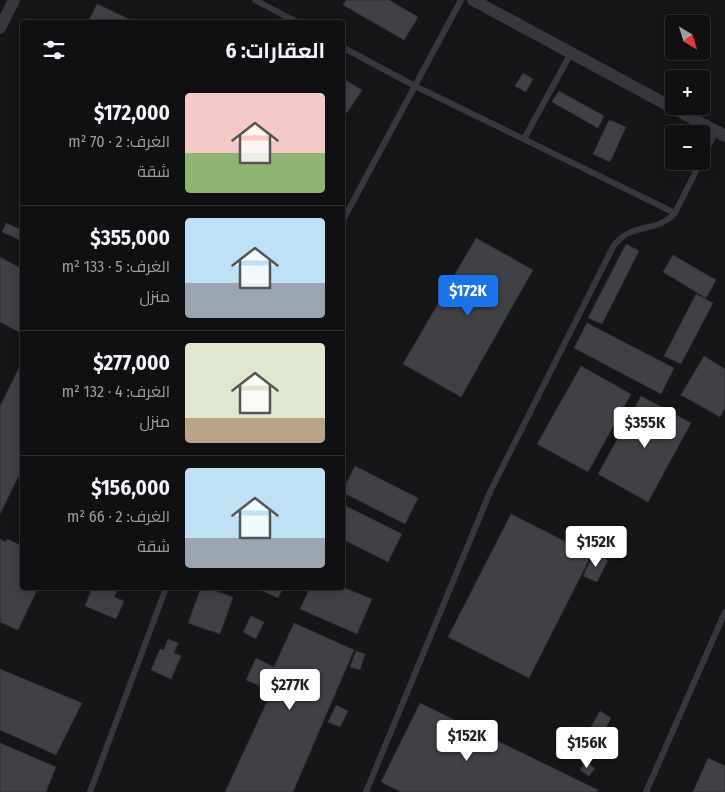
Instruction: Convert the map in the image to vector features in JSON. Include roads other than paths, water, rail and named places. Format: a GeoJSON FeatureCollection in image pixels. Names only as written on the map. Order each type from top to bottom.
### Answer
{"type":"FeatureCollection","features":[{"type":"Feature","properties":{"kind":"street"},"geometry":{"type":"LineString","coordinates":[[0,28],[14,0]]}},
{"type":"Feature","properties":{"kind":"street"},"geometry":{"type":"LineString","coordinates":[[473,0],[721,134]]}},
{"type":"Feature","properties":{"kind":"lane"},"geometry":{"type":"LineString","coordinates":[[255,0],[293,20]]}},
{"type":"Feature","properties":{"kind":"lane"},"geometry":{"type":"LineString","coordinates":[[345,216],[461,0]]}},
{"type":"Feature","properties":{"kind":"lane"},"geometry":{"type":"LineString","coordinates":[[345,49],[415,86],[675,213]]}},
{"type":"Feature","properties":{"kind":"lane"},"geometry":{"type":"LineString","coordinates":[[524,139],[571,53]]}},
{"type":"Feature","properties":{"kind":"lane"},"geometry":{"type":"LineString","coordinates":[[366,792],[490,492],[614,245],[627,234],[656,226],[675,213],[721,134]]}},
{"type":"Feature","properties":{"kind":"lane"},"geometry":{"type":"LineString","coordinates":[[90,792],[165,590]]}},
{"type":"Feature","properties":{"kind":"lane"},"geometry":{"type":"LineString","coordinates":[[646,792],[725,612]]}}]}
